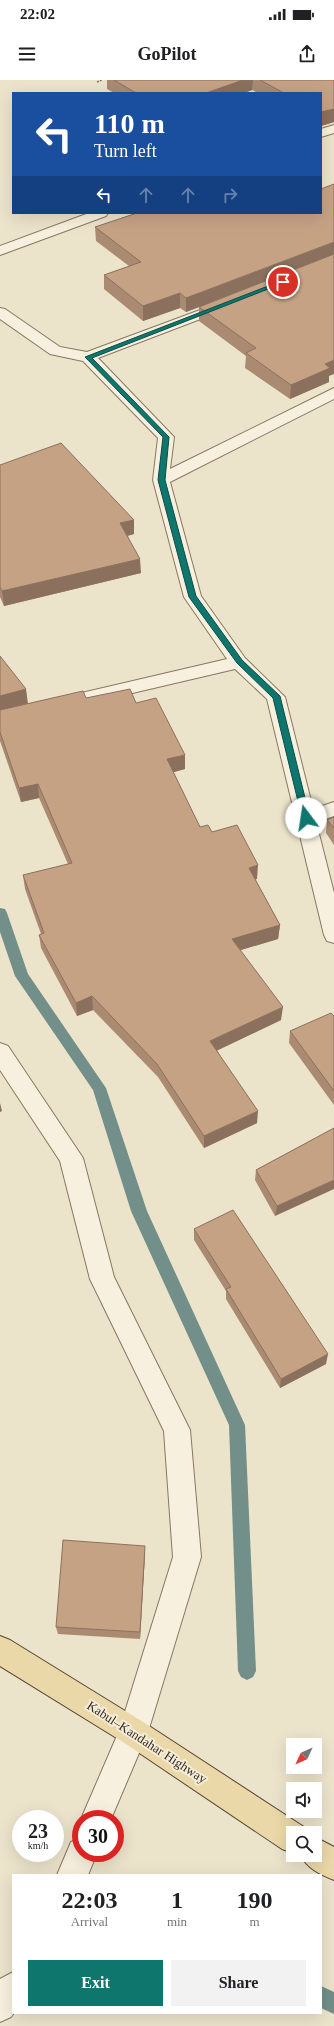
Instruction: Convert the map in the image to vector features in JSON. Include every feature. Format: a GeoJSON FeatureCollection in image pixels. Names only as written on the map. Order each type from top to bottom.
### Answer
{"type":"FeatureCollection","features":[{"type":"Feature","properties":{"kind":"main road","name":"Kabul–Kandahar Highway"},"geometry":{"type":"LineString","coordinates":[[0,1650],[133,1732],[286,1833]]}},
{"type":"Feature","properties":{"kind":"main road"},"geometry":{"type":"LineString","coordinates":[[322,1857],[334,1865]]}},
{"type":"Feature","properties":{"kind":"street"},"geometry":{"type":"LineString","coordinates":[[322,133],[334,129]]}},
{"type":"Feature","properties":{"kind":"street"},"geometry":{"type":"LineString","coordinates":[[0,252],[98,214]]}},
{"type":"Feature","properties":{"kind":"street"},"geometry":{"type":"LineString","coordinates":[[0,312],[55,351],[88,357],[241,299]]}},
{"type":"Feature","properties":{"kind":"street"},"geometry":{"type":"LineString","coordinates":[[88,357],[166,437],[161,480],[193,597],[239,662],[276,696],[334,935]]}},
{"type":"Feature","properties":{"kind":"street"},"geometry":{"type":"LineString","coordinates":[[161,480],[334,393]]}},
{"type":"Feature","properties":{"kind":"street"},"geometry":{"type":"LineString","coordinates":[[0,718],[239,662]]}},
{"type":"Feature","properties":{"kind":"street"},"geometry":{"type":"LineString","coordinates":[[306,818],[334,809]]}},
{"type":"Feature","properties":{"kind":"street"},"geometry":{"type":"LineString","coordinates":[[0,1052],[71,1158],[102,1279],[177,1430],[187,1557],[133,1732],[100,1810]]}},
{"type":"Feature","properties":{"kind":"street"},"geometry":{"type":"LineString","coordinates":[[72,1874],[78,1862]]}},
{"type":"Feature","properties":{"kind":"street"},"geometry":{"type":"LineString","coordinates":[[0,2006],[12,1989]]}},
{"type":"Feature","properties":{"kind":"path"},"geometry":{"type":"LineString","coordinates":[[97,82],[102,80]]}},
{"type":"Feature","properties":{"kind":"building"},"geometry":{"type":"Polygon","coordinates":[[[114,80],[243,80],[209,92],[134,92],[114,80]]]}},
{"type":"Feature","properties":{"kind":"building"},"geometry":{"type":"Polygon","coordinates":[[[260,80],[334,80],[334,109],[322,112],[322,92],[282,92],[260,80]]]}},
{"type":"Feature","properties":{"kind":"building"},"geometry":{"type":"Polygon","coordinates":[[[334,184],[334,242],[186,298],[180,293],[143,306],[104,275],[141,262],[95,227],[134,214],[322,214],[322,189],[334,184]]]}},
{"type":"Feature","properties":{"kind":"building"},"geometry":{"type":"Polygon","coordinates":[[[334,254],[334,360],[325,364],[330,368],[291,385],[246,353],[256,348],[199,307],[334,254]]]}},
{"type":"Feature","properties":{"kind":"building"},"geometry":{"type":"Polygon","coordinates":[[[61,443],[134,520],[120,523],[140,559],[2,591],[0,587],[0,465],[61,443]]]}},
{"type":"Feature","properties":{"kind":"building"},"geometry":{"type":"Polygon","coordinates":[[[0,656],[26,689],[0,696],[0,656]]]}},
{"type":"Feature","properties":{"kind":"building"},"geometry":{"type":"Polygon","coordinates":[[[130,689],[136,703],[156,698],[185,755],[167,759],[200,827],[208,825],[212,832],[237,825],[258,865],[249,868],[280,925],[232,939],[283,1007],[210,1041],[258,1111],[204,1136],[157,1064],[92,996],[76,1003],[39,935],[44,933],[23,875],[72,863],[38,784],[19,788],[0,732],[0,710],[83,691],[86,698],[130,689]]]}},
{"type":"Feature","properties":{"kind":"building"},"geometry":{"type":"Polygon","coordinates":[[[334,817],[334,828],[327,820],[334,817]]]}},
{"type":"Feature","properties":{"kind":"building"},"geometry":{"type":"Polygon","coordinates":[[[331,1013],[334,1016],[334,1091],[290,1031],[331,1013]]]}},
{"type":"Feature","properties":{"kind":"building"},"geometry":{"type":"Polygon","coordinates":[[[334,1128],[334,1180],[277,1206],[256,1170],[334,1128]]]}},
{"type":"Feature","properties":{"kind":"building"},"geometry":{"type":"Polygon","coordinates":[[[233,1210],[328,1354],[281,1379],[226,1289],[231,1287],[194,1229],[233,1210]]]}},
{"type":"Feature","properties":{"kind":"building"},"geometry":{"type":"Polygon","coordinates":[[[63,1540],[145,1546],[140,1632],[56,1627],[63,1540]]]}},
{"type":"Feature","properties":{"kind":"waterway"},"geometry":{"type":"LineString","coordinates":[[0,913],[22,976],[99,1088],[139,1211],[237,1425],[247,1671]]}},
{"type":"Feature","properties":{"kind":"waterway"},"geometry":{"type":"LineString","coordinates":[[322,1997],[334,2004]]}},
{"type":"Feature","properties":{"kind":"route"},"geometry":{"type":"LineString","coordinates":[[283,282],[88,357],[166,437],[161,480],[193,597],[239,662],[276,696],[306,818]]}}]}
